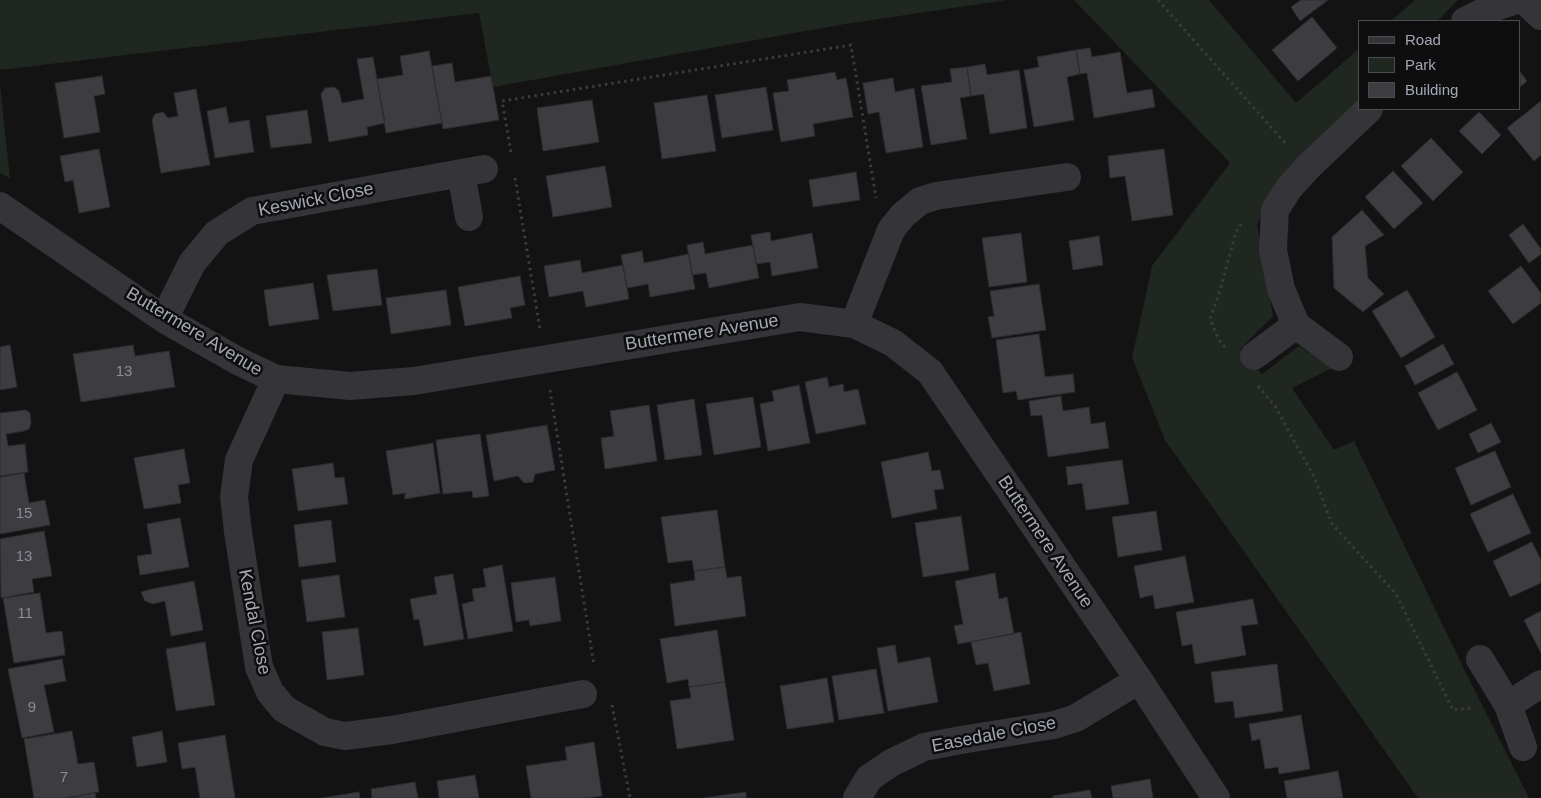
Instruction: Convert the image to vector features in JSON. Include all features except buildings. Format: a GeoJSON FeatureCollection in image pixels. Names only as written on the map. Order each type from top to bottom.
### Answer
{"type":"FeatureCollection","features":[{"type":"Feature","properties":{"kind":"street"},"geometry":{"type":"LineString","coordinates":[[1467,20],[1489,9],[1517,0]]}},
{"type":"Feature","properties":{"kind":"street"},"geometry":{"type":"LineString","coordinates":[[1524,0],[1541,16]]}},
{"type":"Feature","properties":{"kind":"street"},"geometry":{"type":"LineString","coordinates":[[1339,357],[1296,324],[1281,289],[1273,250],[1275,210],[1289,188],[1308,167],[1368,110]]}},
{"type":"Feature","properties":{"kind":"street","name":"Keswick Close"},"geometry":{"type":"LineString","coordinates":[[164,319],[192,263],[217,233],[252,211],[473,171],[469,217]]}},
{"type":"Feature","properties":{"kind":"street"},"geometry":{"type":"LineString","coordinates":[[854,324],[891,230],[903,215],[920,201],[936,196],[1067,177]]}},
{"type":"Feature","properties":{"kind":"street","name":"Buttermere Avenue"},"geometry":{"type":"LineString","coordinates":[[0,206],[164,319],[276,380],[350,386],[414,381],[800,317],[854,324],[894,343],[930,372],[1139,680],[1216,798]]}},
{"type":"Feature","properties":{"kind":"street"},"geometry":{"type":"LineString","coordinates":[[1243,355],[1296,324]]}},
{"type":"Feature","properties":{"kind":"street","name":"Kendal Close"},"geometry":{"type":"LineString","coordinates":[[276,380],[238,460],[234,497],[259,667],[270,692],[284,709],[325,732],[346,736],[392,730],[591,692]]}},
{"type":"Feature","properties":{"kind":"street"},"geometry":{"type":"LineString","coordinates":[[1480,659],[1508,705],[1523,747]]}},
{"type":"Feature","properties":{"kind":"street","name":"Easedale Close"},"geometry":{"type":"LineString","coordinates":[[857,798],[869,778],[891,762],[924,747],[1076,718],[1139,680]]}},
{"type":"Feature","properties":{"kind":"street"},"geometry":{"type":"LineString","coordinates":[[1508,705],[1541,684]]}},
{"type":"Feature","properties":{"kind":"path"},"geometry":{"type":"LineString","coordinates":[[1158,0],[1308,167]]}},
{"type":"Feature","properties":{"kind":"path"},"geometry":{"type":"LineString","coordinates":[[511,156],[502,101],[851,45],[876,199]]}},
{"type":"Feature","properties":{"kind":"path"},"geometry":{"type":"LineString","coordinates":[[514,175],[545,359],[591,692],[609,687],[630,798]]}},
{"type":"Feature","properties":{"kind":"path"},"geometry":{"type":"LineString","coordinates":[[1243,355],[1219,340],[1210,319],[1224,278],[1236,232],[1246,215]]}},
{"type":"Feature","properties":{"kind":"path"},"geometry":{"type":"LineString","coordinates":[[1256,384],[1275,406],[1310,469],[1332,524],[1396,594],[1453,710],[1508,705]]}},
{"type":"Feature","properties":{"kind":"green space"},"geometry":{"type":"Polygon","coordinates":[[[0,0],[1007,0],[845,24],[493,87],[479,13],[0,70],[0,0]]]}},
{"type":"Feature","properties":{"kind":"green space"},"geometry":{"type":"Polygon","coordinates":[[[1074,0],[1209,0],[1296,103],[1358,50],[1358,101],[1282,177],[1257,224],[1273,316],[1240,349],[1262,374],[1299,346],[1332,368],[1292,388],[1334,450],[1354,441],[1463,667],[1529,798],[1418,798],[1165,440],[1132,358],[1152,266],[1230,163],[1074,0]]]}},
{"type":"Feature","properties":{"kind":"green space"},"geometry":{"type":"Polygon","coordinates":[[[1415,0],[1458,0],[1438,20],[1392,20],[1415,0]]]}},
{"type":"Feature","properties":{"kind":"green space"},"geometry":{"type":"Polygon","coordinates":[[[0,85],[10,178],[0,173],[0,85]]]}}]}
